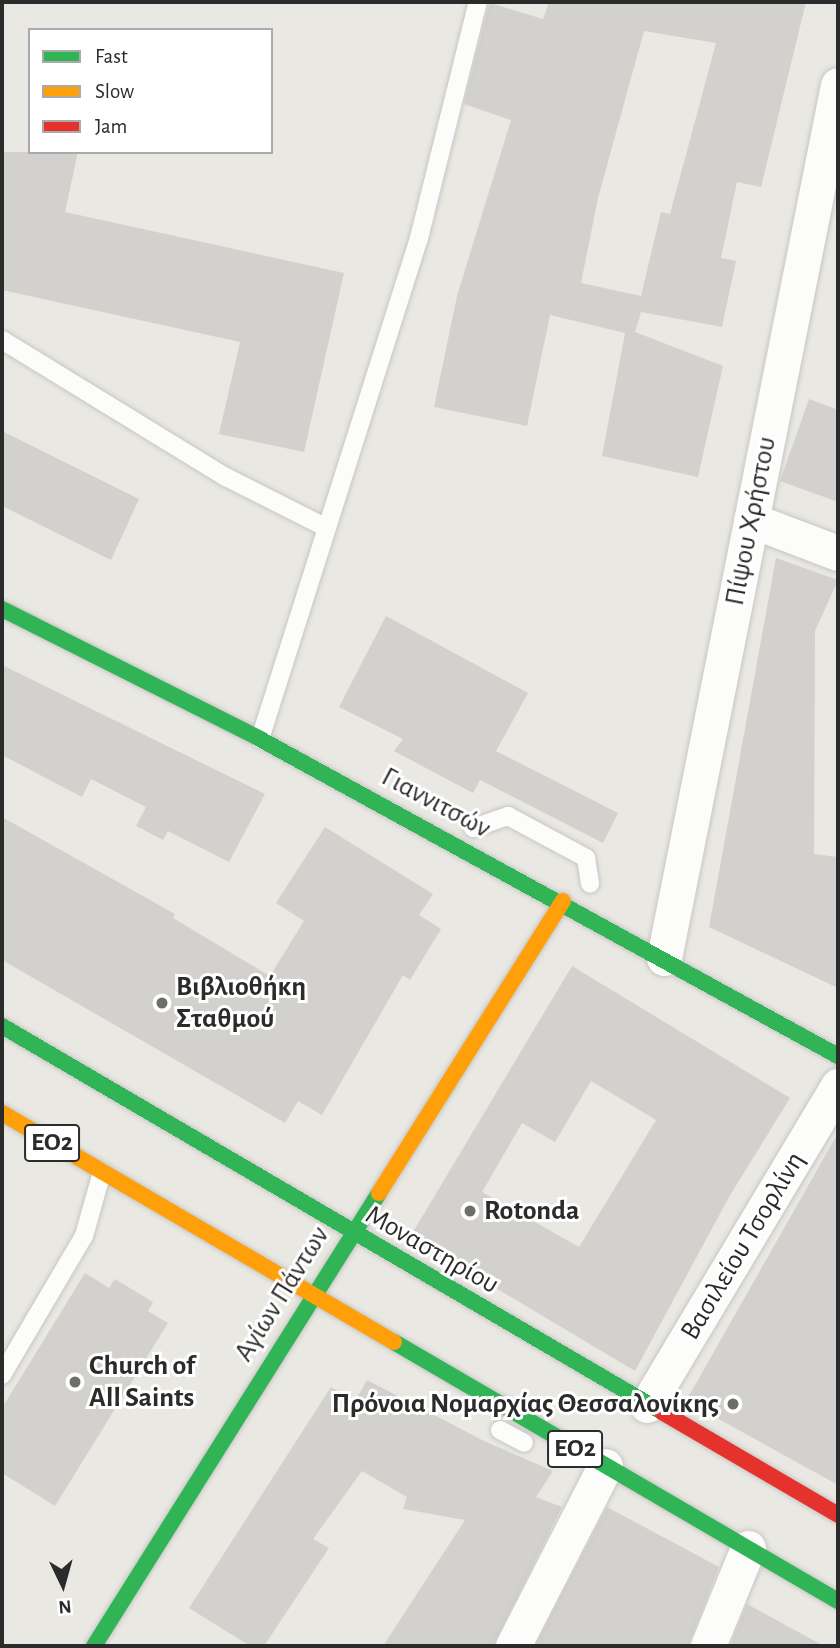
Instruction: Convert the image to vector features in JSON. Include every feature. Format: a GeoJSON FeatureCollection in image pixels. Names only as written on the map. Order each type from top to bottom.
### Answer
{"type":"FeatureCollection","features":[{"type":"Feature","properties":{"kind":"main road","name":"Γιαννιτσών"},"geometry":{"type":"LineString","coordinates":[[2,610],[260,739],[563,901],[838,1056]]}},
{"type":"Feature","properties":{"kind":"main road","name":"Αγίων Πάντων"},"geometry":{"type":"LineString","coordinates":[[94,1646],[351,1233],[563,901]]}},
{"type":"Feature","properties":{"kind":"main road","name":"Μοναστηρίου"},"geometry":{"type":"LineString","coordinates":[[2,1026],[351,1233],[838,1515]]}},
{"type":"Feature","properties":{"kind":"main road","name":"ΕΟ2"},"geometry":{"type":"LineString","coordinates":[[2,1113],[311,1297],[838,1601]]}},
{"type":"Feature","properties":{"kind":"street","name":"Πίψου Χρήστου"},"geometry":{"type":"LineString","coordinates":[[664,958],[836,107]]}},
{"type":"Feature","properties":{"kind":"street"},"geometry":{"type":"LineString","coordinates":[[751,520],[838,554]]}},
{"type":"Feature","properties":{"kind":"street","name":"Βασιλείου Τσορλίνη"},"geometry":{"type":"LineString","coordinates":[[647,1405],[838,1086]]}},
{"type":"Feature","properties":{"kind":"street"},"geometry":{"type":"LineString","coordinates":[[513,1646],[605,1466]]}},
{"type":"Feature","properties":{"kind":"street"},"geometry":{"type":"LineString","coordinates":[[708,1646],[748,1548]]}},
{"type":"Feature","properties":{"kind":"lane"},"geometry":{"type":"LineString","coordinates":[[260,739],[419,238],[478,2]]}},
{"type":"Feature","properties":{"kind":"lane"},"geometry":{"type":"LineString","coordinates":[[2,340],[226,477],[327,528]]}},
{"type":"Feature","properties":{"kind":"lane"},"geometry":{"type":"LineString","coordinates":[[473,828],[508,816],[586,858],[590,884]]}},
{"type":"Feature","properties":{"kind":"lane"},"geometry":{"type":"LineString","coordinates":[[2,1375],[84,1236],[102,1172]]}},
{"type":"Feature","properties":{"kind":"lane"},"geometry":{"type":"LineString","coordinates":[[500,1430],[524,1443]]}},
{"type":"Feature","properties":{"kind":"building"},"geometry":{"type":"Polygon","coordinates":[[[549,2],[806,2],[761,187],[737,182],[721,258],[736,261],[722,327],[641,312],[635,332],[723,366],[698,477],[602,456],[625,333],[550,315],[527,426],[434,407],[457,296],[511,120],[464,104],[487,12],[490,3],[543,19],[549,2]],[[644,31],[598,198],[581,283],[641,296],[661,212],[670,214],[716,43],[644,31]]]}},
{"type":"Feature","properties":{"kind":"building"},"geometry":{"type":"Polygon","coordinates":[[[2,152],[78,154],[65,212],[344,273],[304,452],[219,434],[240,342],[2,290],[2,152]]]}},
{"type":"Feature","properties":{"kind":"building"},"geometry":{"type":"Polygon","coordinates":[[[809,399],[838,410],[838,502],[780,481],[809,399]]]}},
{"type":"Feature","properties":{"kind":"building"},"geometry":{"type":"Polygon","coordinates":[[[2,431],[139,499],[111,560],[2,506],[2,431]]]}},
{"type":"Feature","properties":{"kind":"building"},"geometry":{"type":"Polygon","coordinates":[[[776,558],[838,580],[815,631],[814,854],[838,857],[838,988],[709,927],[776,558]]]}},
{"type":"Feature","properties":{"kind":"building"},"geometry":{"type":"Polygon","coordinates":[[[386,616],[528,693],[496,751],[618,813],[603,843],[480,780],[473,793],[394,751],[403,739],[339,707],[386,616]]]}},
{"type":"Feature","properties":{"kind":"building"},"geometry":{"type":"Polygon","coordinates":[[[2,665],[265,794],[229,862],[168,831],[163,840],[136,826],[146,807],[91,779],[82,797],[2,755],[2,665]]]}},
{"type":"Feature","properties":{"kind":"building"},"geometry":{"type":"Polygon","coordinates":[[[2,817],[175,914],[173,918],[270,976],[304,921],[276,903],[325,827],[433,894],[419,915],[441,929],[410,980],[403,975],[322,1115],[298,1101],[285,1123],[2,960],[2,817]]]}},
{"type":"Feature","properties":{"kind":"building"},"geometry":{"type":"Polygon","coordinates":[[[572,966],[790,1098],[729,1197],[635,1371],[410,1237],[572,966]],[[591,1081],[555,1142],[522,1123],[482,1192],[579,1247],[656,1120],[591,1081]]]}},
{"type":"Feature","properties":{"kind":"building"},"geometry":{"type":"Polygon","coordinates":[[[838,1133],[838,1485],[686,1401],[838,1133]]]}},
{"type":"Feature","properties":{"kind":"building","name":"Church of All Saints"},"geometry":{"type":"Polygon","coordinates":[[[85,1273],[109,1288],[115,1279],[153,1302],[148,1311],[168,1323],[55,1506],[2,1473],[2,1408],[85,1273]]]}},
{"type":"Feature","properties":{"kind":"building"},"geometry":{"type":"Polygon","coordinates":[[[367,1380],[484,1441],[553,1471],[536,1497],[562,1507],[493,1646],[383,1646],[465,1520],[403,1509],[407,1497],[362,1471],[313,1539],[329,1548],[264,1646],[250,1646],[189,1608],[331,1387],[355,1401],[367,1380]]]}},
{"type":"Feature","properties":{"kind":"building"},"geometry":{"type":"Polygon","coordinates":[[[607,1507],[719,1567],[688,1646],[535,1646],[607,1507]]]}},
{"type":"Feature","properties":{"kind":"building"},"geometry":{"type":"Polygon","coordinates":[[[747,1604],[824,1646],[730,1646],[747,1604]]]}},
{"type":"Feature","properties":{"kind":"traffic: fast"},"geometry":{"type":"LineString","coordinates":[[2,609],[260,739],[838,1056]]}},
{"type":"Feature","properties":{"kind":"traffic: fast"},"geometry":{"type":"LineString","coordinates":[[2,1026],[662,1412]]}},
{"type":"Feature","properties":{"kind":"traffic: fast"},"geometry":{"type":"LineString","coordinates":[[94,1646],[379,1193]]}},
{"type":"Feature","properties":{"kind":"traffic: fast"},"geometry":{"type":"LineString","coordinates":[[394,1342],[838,1601]]}},
{"type":"Feature","properties":{"kind":"traffic: slow"},"geometry":{"type":"LineString","coordinates":[[379,1193],[563,901]]}},
{"type":"Feature","properties":{"kind":"traffic: slow"},"geometry":{"type":"LineString","coordinates":[[2,1113],[394,1342]]}},
{"type":"Feature","properties":{"kind":"traffic: jam"},"geometry":{"type":"LineString","coordinates":[[662,1412],[838,1515]]}},
{"type":"Feature","properties":{"kind":"place","name":"Βιβλιοθήκη Σταθμού"},"geometry":{"type":"Point","coordinates":[162,1003]}},
{"type":"Feature","properties":{"kind":"place","name":"Rotonda"},"geometry":{"type":"Point","coordinates":[470,1211]}},
{"type":"Feature","properties":{"kind":"place","name":"Church of All Saints"},"geometry":{"type":"Point","coordinates":[75,1382]}},
{"type":"Feature","properties":{"kind":"place","name":"Πρόνοια Νομαρχίας Θεσσαλονίκης"},"geometry":{"type":"Point","coordinates":[733,1404]}}]}
